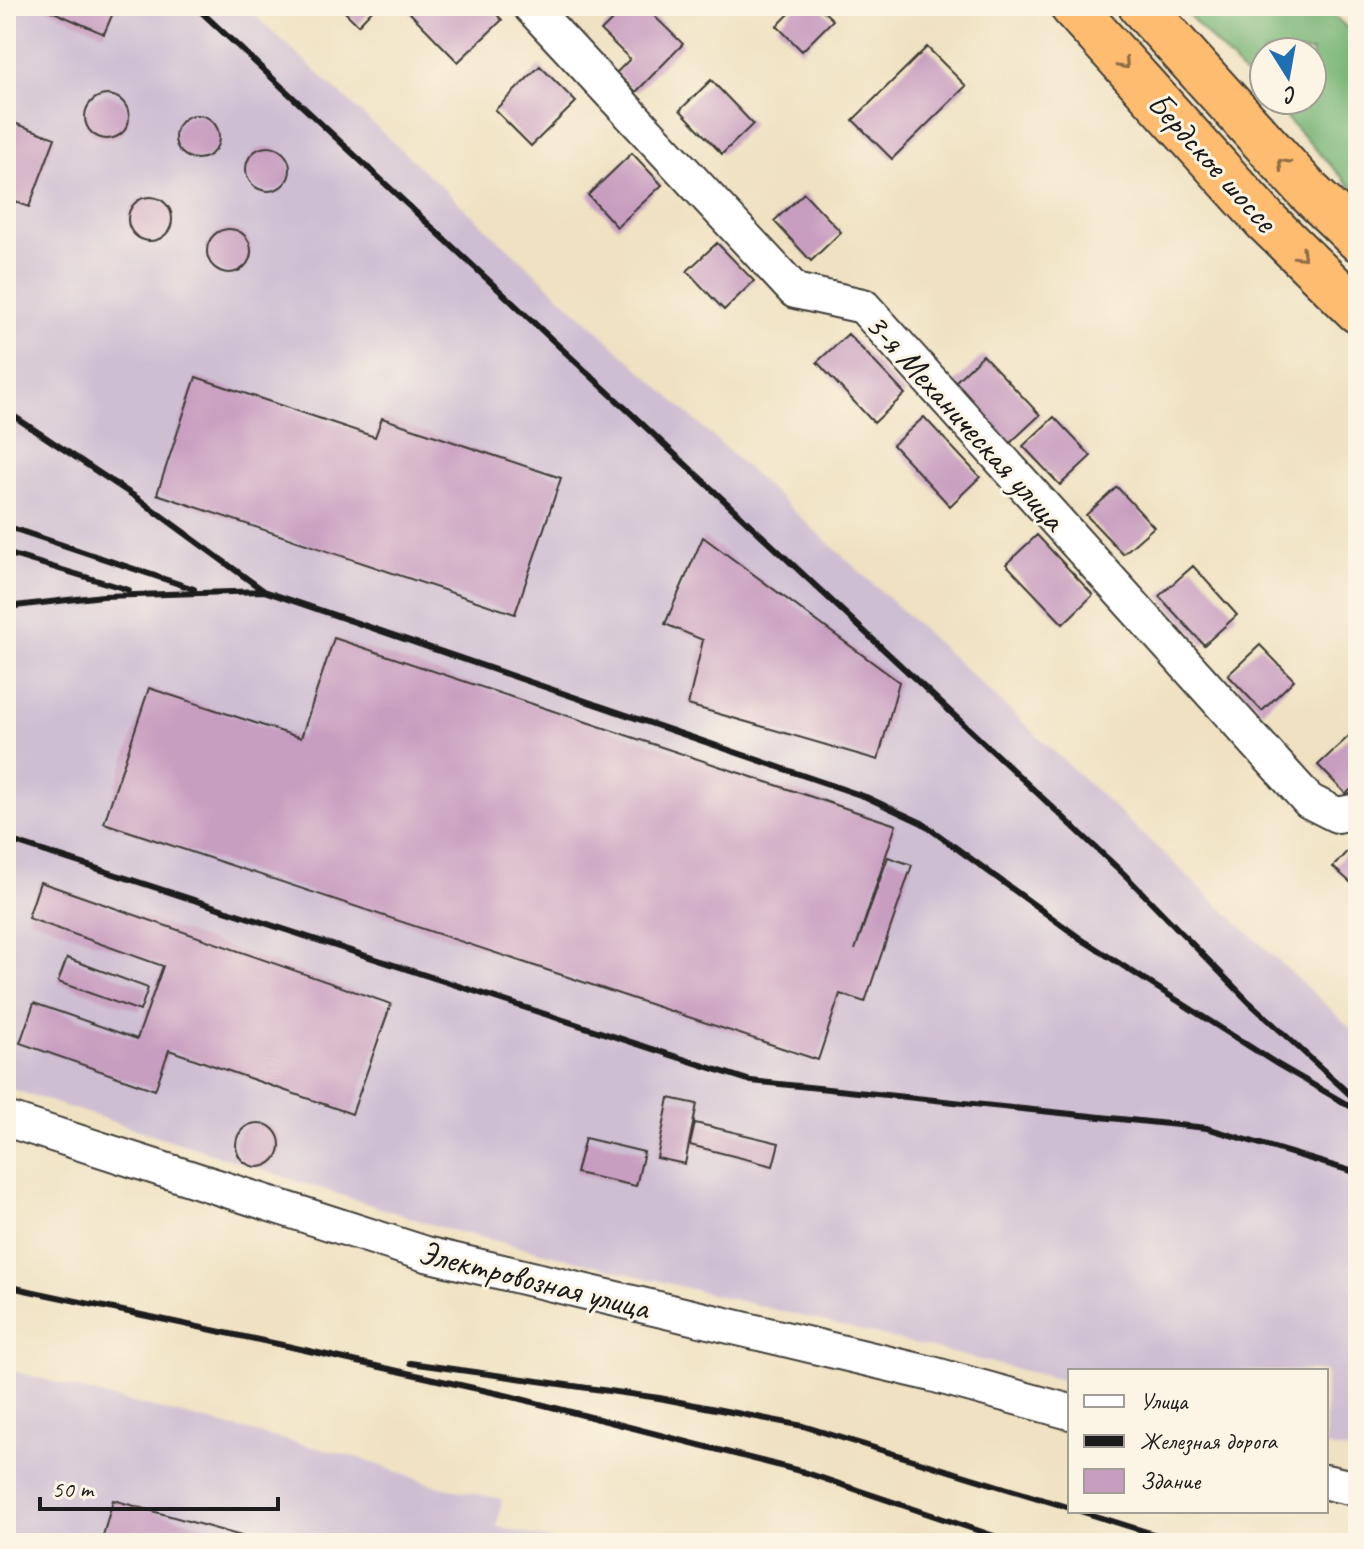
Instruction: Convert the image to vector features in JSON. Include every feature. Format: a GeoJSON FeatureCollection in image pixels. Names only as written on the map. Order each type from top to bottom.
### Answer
{"type":"FeatureCollection","features":[{"type":"Feature","properties":{"kind":"highway","name":"Бердское шоссе"},"geometry":{"type":"LineString","coordinates":[[1072,6],[1265,220],[1358,311]]}},
{"type":"Feature","properties":{"kind":"highway","name":"Бердское шоссе"},"geometry":{"type":"LineString","coordinates":[[1141,6],[1308,191],[1358,239]]}},
{"type":"Feature","properties":{"kind":"street","name":"3-я Механическая улица"},"geometry":{"type":"LineString","coordinates":[[530,6],[795,291],[863,306],[1309,801],[1337,815],[1358,811]]}},
{"type":"Feature","properties":{"kind":"street","name":"Электровозная улица"},"geometry":{"type":"LineString","coordinates":[[6,1119],[426,1254],[932,1374],[1068,1411]]}},
{"type":"Feature","properties":{"kind":"street"},"geometry":{"type":"LineString","coordinates":[[1328,1482],[1358,1489]]}},
{"type":"Feature","properties":{"kind":"shaded area"},"geometry":{"type":"Polygon","coordinates":[[[6,6],[245,6],[1358,1035],[1358,1453],[1328,1446],[1328,1369],[1068,1369],[1068,1382],[443,1228],[6,1087],[6,6]]]}},
{"type":"Feature","properties":{"kind":"shaded area"},"geometry":{"type":"Polygon","coordinates":[[[6,1369],[359,1458],[440,1487],[502,1499],[497,1527],[564,1543],[6,1543],[6,1369]]]}},
{"type":"Feature","properties":{"kind":"green space"},"geometry":{"type":"Polygon","coordinates":[[[1180,6],[1324,6],[1358,38],[1358,194],[1284,116],[1328,116],[1328,36],[1248,36],[1248,78],[1180,6]]]}},
{"type":"Feature","properties":{"kind":"building"},"geometry":{"type":"Polygon","coordinates":[[[40,6],[116,6],[104,34],[40,6]]]}},
{"type":"Feature","properties":{"kind":"building"},"geometry":{"type":"Polygon","coordinates":[[[339,6],[376,6],[358,25],[339,6]]]}},
{"type":"Feature","properties":{"kind":"building"},"geometry":{"type":"Polygon","coordinates":[[[417,6],[489,6],[502,20],[458,62],[410,13],[417,6]]]}},
{"type":"Feature","properties":{"kind":"building"},"geometry":{"type":"Polygon","coordinates":[[[626,6],[644,6],[683,44],[636,92],[616,73],[630,59],[601,31],[626,6]]]}},
{"type":"Feature","properties":{"kind":"building"},"geometry":{"type":"Polygon","coordinates":[[[797,6],[818,6],[833,20],[802,51],[777,26],[797,6]]]}},
{"type":"Feature","properties":{"kind":"building"},"geometry":{"type":"Polygon","coordinates":[[[927,47],[966,86],[892,159],[853,120],[927,47]]]}},
{"type":"Feature","properties":{"kind":"building"},"geometry":{"type":"Polygon","coordinates":[[[540,66],[576,102],[531,146],[495,110],[540,66]]]}},
{"type":"Feature","properties":{"kind":"building"},"geometry":{"type":"Polygon","coordinates":[[[711,80],[753,124],[722,154],[680,110],[711,80]]]}},
{"type":"Feature","properties":{"kind":"building"},"geometry":{"type":"Polygon","coordinates":[[[107,95],[123,101],[129,117],[123,133],[107,139],[91,133],[85,117],[91,101],[107,95]]]}},
{"type":"Feature","properties":{"kind":"building"},"geometry":{"type":"Polygon","coordinates":[[[197,115],[213,121],[219,137],[213,153],[197,159],[181,153],[175,137],[181,121],[197,115]]]}},
{"type":"Feature","properties":{"kind":"building"},"geometry":{"type":"Polygon","coordinates":[[[6,120],[55,138],[29,207],[6,198],[6,120]]]}},
{"type":"Feature","properties":{"kind":"building"},"geometry":{"type":"Polygon","coordinates":[[[268,147],[284,153],[290,169],[284,185],[268,191],[252,185],[246,169],[252,153],[268,147]]]}},
{"type":"Feature","properties":{"kind":"building"},"geometry":{"type":"Polygon","coordinates":[[[632,153],[662,185],[617,227],[588,195],[632,153]]]}},
{"type":"Feature","properties":{"kind":"building"},"geometry":{"type":"Polygon","coordinates":[[[804,193],[841,232],[811,261],[774,221],[804,193]]]}},
{"type":"Feature","properties":{"kind":"building"},"geometry":{"type":"Polygon","coordinates":[[[150,197],[166,203],[172,219],[166,235],[150,241],[134,235],[128,219],[134,203],[150,197]]]}},
{"type":"Feature","properties":{"kind":"building"},"geometry":{"type":"Polygon","coordinates":[[[229,229],[245,235],[251,251],[245,267],[229,273],[213,267],[207,251],[213,235],[229,229]]]}},
{"type":"Feature","properties":{"kind":"building"},"geometry":{"type":"Polygon","coordinates":[[[717,243],[754,281],[724,310],[687,271],[717,243]]]}},
{"type":"Feature","properties":{"kind":"building"},"geometry":{"type":"Polygon","coordinates":[[[848,334],[905,394],[874,423],[817,362],[848,334]]]}},
{"type":"Feature","properties":{"kind":"building"},"geometry":{"type":"Polygon","coordinates":[[[983,355],[1040,415],[1009,444],[953,384],[983,355]]]}},
{"type":"Feature","properties":{"kind":"building"},"geometry":{"type":"Polygon","coordinates":[[[196,377],[375,437],[382,418],[561,478],[515,614],[157,494],[196,377]]]}},
{"type":"Feature","properties":{"kind":"building"},"geometry":{"type":"Polygon","coordinates":[[[924,417],[980,477],[950,506],[893,445],[924,417]]]}},
{"type":"Feature","properties":{"kind":"building"},"geometry":{"type":"Polygon","coordinates":[[[1054,417],[1091,456],[1060,485],[1023,446],[1054,417]]]}},
{"type":"Feature","properties":{"kind":"building"},"geometry":{"type":"Polygon","coordinates":[[[1117,487],[1154,527],[1123,554],[1086,515],[1117,487]]]}},
{"type":"Feature","properties":{"kind":"building"},"geometry":{"type":"Polygon","coordinates":[[[1037,535],[1093,595],[1063,624],[1006,564],[1037,535]]]}},
{"type":"Feature","properties":{"kind":"building"},"geometry":{"type":"Polygon","coordinates":[[[703,537],[899,682],[878,760],[688,705],[703,640],[665,624],[703,537]]]}},
{"type":"Feature","properties":{"kind":"building"},"geometry":{"type":"Polygon","coordinates":[[[1193,566],[1237,615],[1204,645],[1159,596],[1193,566]]]}},
{"type":"Feature","properties":{"kind":"building"},"geometry":{"type":"Polygon","coordinates":[[[334,638],[896,825],[855,950],[888,857],[912,865],[865,1002],[840,994],[818,1060],[104,823],[149,688],[301,738],[334,638]]]}},
{"type":"Feature","properties":{"kind":"building"},"geometry":{"type":"Polygon","coordinates":[[[1260,645],[1294,680],[1262,711],[1228,675],[1260,645]]]}},
{"type":"Feature","properties":{"kind":"building"},"geometry":{"type":"Polygon","coordinates":[[[1349,736],[1358,746],[1358,783],[1346,794],[1318,765],[1349,736]]]}},
{"type":"Feature","properties":{"kind":"building"},"geometry":{"type":"Polygon","coordinates":[[[1358,839],[1358,889],[1333,867],[1358,839]]]}},
{"type":"Feature","properties":{"kind":"building"},"geometry":{"type":"Polygon","coordinates":[[[40,882],[391,1004],[352,1114],[169,1050],[155,1090],[20,1043],[34,1003],[137,1039],[163,966],[28,918],[40,882]]]}},
{"type":"Feature","properties":{"kind":"building"},"geometry":{"type":"Polygon","coordinates":[[[67,958],[148,988],[140,1011],[58,982],[67,958]]]}},
{"type":"Feature","properties":{"kind":"building"},"geometry":{"type":"Polygon","coordinates":[[[669,1098],[697,1104],[685,1164],[657,1158],[669,1098]]]}},
{"type":"Feature","properties":{"kind":"building"},"geometry":{"type":"Polygon","coordinates":[[[258,1123],[274,1129],[280,1145],[274,1161],[258,1167],[242,1161],[236,1145],[242,1129],[258,1123]]]}},
{"type":"Feature","properties":{"kind":"building"},"geometry":{"type":"Polygon","coordinates":[[[695,1123],[779,1143],[773,1166],[690,1145],[695,1123]]]}},
{"type":"Feature","properties":{"kind":"building"},"geometry":{"type":"Polygon","coordinates":[[[585,1138],[644,1152],[636,1186],[576,1173],[585,1138]]]}},
{"type":"Feature","properties":{"kind":"building"},"geometry":{"type":"Polygon","coordinates":[[[113,1500],[263,1542],[263,1543],[101,1543],[113,1500]]]}},
{"type":"Feature","properties":{"kind":"railway"},"geometry":{"type":"LineString","coordinates":[[195,6],[1125,875],[1249,1002],[1358,1102]]}},
{"type":"Feature","properties":{"kind":"railway"},"geometry":{"type":"LineString","coordinates":[[6,411],[137,498],[264,591],[866,797],[922,823],[1081,939],[1277,1064],[1355,1109]]}},
{"type":"Feature","properties":{"kind":"railway"},"geometry":{"type":"LineString","coordinates":[[6,526],[194,589]]}},
{"type":"Feature","properties":{"kind":"railway"},"geometry":{"type":"LineString","coordinates":[[6,553],[129,590]]}},
{"type":"Feature","properties":{"kind":"railway"},"geometry":{"type":"LineString","coordinates":[[6,607],[103,596],[264,591]]}},
{"type":"Feature","properties":{"kind":"railway"},"geometry":{"type":"LineString","coordinates":[[6,839],[751,1081],[1207,1128],[1358,1173]]}},
{"type":"Feature","properties":{"kind":"railway"},"geometry":{"type":"LineString","coordinates":[[6,1286],[509,1396],[804,1472],[1015,1543]]}},
{"type":"Feature","properties":{"kind":"railway"},"geometry":{"type":"LineString","coordinates":[[410,1363],[659,1398],[803,1426],[1068,1507]]}},
{"type":"Feature","properties":{"kind":"railway"},"geometry":{"type":"LineString","coordinates":[[1086,1513],[1182,1543]]}}]}
